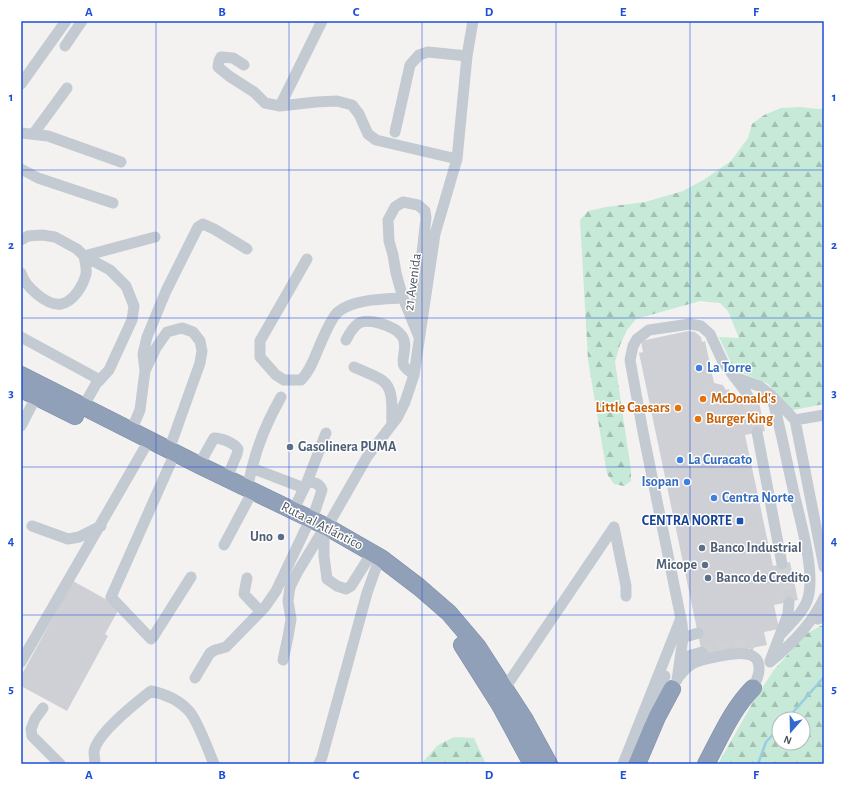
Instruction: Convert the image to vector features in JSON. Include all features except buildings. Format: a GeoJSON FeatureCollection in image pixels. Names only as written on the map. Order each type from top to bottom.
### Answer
{"type":"FeatureCollection","features":[{"type":"Feature","properties":{"kind":"highway","name":"Ruta al Atlántico"},"geometry":{"type":"LineString","coordinates":[[21,375],[131,431],[170,456],[318,529],[382,558],[449,613],[477,646],[525,720],[549,764]]}},
{"type":"Feature","properties":{"kind":"highway","name":"Ruta al Atlántico"},"geometry":{"type":"LineString","coordinates":[[28,393],[144,449],[200,465],[227,478],[247,494],[293,511],[318,529],[372,562],[414,594],[458,638],[497,700],[532,764]]}},
{"type":"Feature","properties":{"kind":"highway"},"geometry":{"type":"LineString","coordinates":[[458,638],[476,659],[488,677],[540,764]]}},
{"type":"Feature","properties":{"kind":"highway"},"geometry":{"type":"LineString","coordinates":[[706,764],[737,707],[755,682]]}},
{"type":"Feature","properties":{"kind":"highway"},"geometry":{"type":"LineString","coordinates":[[637,764],[640,741],[657,717],[675,685]]}},
{"type":"Feature","properties":{"kind":"street"},"geometry":{"type":"LineString","coordinates":[[21,84],[66,21]]}},
{"type":"Feature","properties":{"kind":"street"},"geometry":{"type":"LineString","coordinates":[[65,46],[82,21]]}},
{"type":"Feature","properties":{"kind":"street"},"geometry":{"type":"LineString","coordinates":[[280,106],[322,21]]}},
{"type":"Feature","properties":{"kind":"street","name":"21 Avenida"},"geometry":{"type":"LineString","coordinates":[[318,529],[367,457],[397,418],[405,402],[414,375],[435,234],[457,159],[467,56],[473,21]]}},
{"type":"Feature","properties":{"kind":"street"},"geometry":{"type":"LineString","coordinates":[[395,132],[410,64],[419,55],[428,52],[467,56]]}},
{"type":"Feature","properties":{"kind":"street"},"geometry":{"type":"LineString","coordinates":[[244,65],[234,58],[221,57],[218,67],[228,76],[254,92],[265,102],[280,106],[337,101],[352,105],[359,114],[368,134],[376,140],[457,159]]}},
{"type":"Feature","properties":{"kind":"street"},"geometry":{"type":"LineString","coordinates":[[34,134],[67,88]]}},
{"type":"Feature","properties":{"kind":"street"},"geometry":{"type":"LineString","coordinates":[[21,133],[48,136],[121,162]]}},
{"type":"Feature","properties":{"kind":"street"},"geometry":{"type":"LineString","coordinates":[[21,169],[38,178],[113,203]]}},
{"type":"Feature","properties":{"kind":"street"},"geometry":{"type":"LineString","coordinates":[[414,324],[426,218],[425,211],[418,205],[403,202],[395,207],[388,220],[389,241],[403,298],[420,340]]}},
{"type":"Feature","properties":{"kind":"street"},"geometry":{"type":"LineString","coordinates":[[131,431],[140,410],[145,371],[143,354],[147,337],[166,291],[198,227],[203,224],[247,249]]}},
{"type":"Feature","properties":{"kind":"street"},"geometry":{"type":"LineString","coordinates":[[21,240],[28,236],[42,235],[55,237],[77,249],[84,256],[110,270],[126,286],[134,306],[132,320],[109,370],[93,388],[83,407]]}},
{"type":"Feature","properties":{"kind":"street"},"geometry":{"type":"LineString","coordinates":[[84,256],[155,237]]}},
{"type":"Feature","properties":{"kind":"street"},"geometry":{"type":"LineString","coordinates":[[21,273],[27,285],[42,298],[58,304],[66,303],[79,291],[86,274],[84,256]]}},
{"type":"Feature","properties":{"kind":"street"},"geometry":{"type":"LineString","coordinates":[[307,259],[260,341],[260,357],[276,375],[284,380],[301,380],[307,373],[326,331],[337,312],[350,304],[403,298]]}},
{"type":"Feature","properties":{"kind":"street"},"geometry":{"type":"LineString","coordinates":[[346,340],[351,331],[359,323],[369,321],[393,328],[402,336],[405,343],[403,361],[404,366],[414,375]]}},
{"type":"Feature","properties":{"kind":"street"},"geometry":{"type":"LineString","coordinates":[[645,764],[675,685],[683,638],[681,616],[643,432],[630,360],[631,353],[637,339],[649,330],[690,324],[701,326],[710,334],[723,362],[749,398]]}},
{"type":"Feature","properties":{"kind":"street"},"geometry":{"type":"LineString","coordinates":[[145,371],[156,348],[167,332],[182,328],[193,332],[200,341],[202,351],[200,363],[170,456],[111,597],[151,639],[191,577]]}},
{"type":"Feature","properties":{"kind":"street"},"geometry":{"type":"LineString","coordinates":[[21,337],[100,380]]}},
{"type":"Feature","properties":{"kind":"street"},"geometry":{"type":"LineString","coordinates":[[354,367],[383,381],[389,388],[391,396],[392,424]]}},
{"type":"Feature","properties":{"kind":"street"},"geometry":{"type":"LineString","coordinates":[[734,377],[759,386],[771,395],[795,420],[824,567]]}},
{"type":"Feature","properties":{"kind":"street"},"geometry":{"type":"LineString","coordinates":[[21,426],[28,393]]}},
{"type":"Feature","properties":{"kind":"street"},"geometry":{"type":"LineString","coordinates":[[771,395],[806,548],[810,578],[810,590],[802,610],[781,634]]}},
{"type":"Feature","properties":{"kind":"street"},"geometry":{"type":"LineString","coordinates":[[224,545],[247,494],[256,452],[266,424],[281,398]]}},
{"type":"Feature","properties":{"kind":"street"},"geometry":{"type":"LineString","coordinates":[[795,420],[824,415]]}},
{"type":"Feature","properties":{"kind":"street"},"geometry":{"type":"LineString","coordinates":[[757,432],[782,564]]}},
{"type":"Feature","properties":{"kind":"street"},"geometry":{"type":"LineString","coordinates":[[293,511],[326,433]]}},
{"type":"Feature","properties":{"kind":"street"},"geometry":{"type":"LineString","coordinates":[[200,465],[214,438],[235,445],[238,449],[237,454],[227,478]]}},
{"type":"Feature","properties":{"kind":"street"},"geometry":{"type":"LineString","coordinates":[[21,662],[101,526],[144,449]]}},
{"type":"Feature","properties":{"kind":"street"},"geometry":{"type":"LineString","coordinates":[[252,468],[305,485],[316,483],[321,486],[322,490],[318,529],[328,579],[337,586],[346,589],[351,586],[372,562]]}},
{"type":"Feature","properties":{"kind":"street"},"geometry":{"type":"LineString","coordinates":[[32,526],[68,539],[78,537],[101,526]]}},
{"type":"Feature","properties":{"kind":"street"},"geometry":{"type":"LineString","coordinates":[[505,688],[614,528],[626,586],[626,596]]}},
{"type":"Feature","properties":{"kind":"street"},"geometry":{"type":"LineString","coordinates":[[195,678],[210,653],[226,647],[265,607],[318,529]]}},
{"type":"Feature","properties":{"kind":"street"},"geometry":{"type":"LineString","coordinates":[[283,660],[291,620],[288,602],[290,587],[318,529]]}},
{"type":"Feature","properties":{"kind":"street"},"geometry":{"type":"LineString","coordinates":[[319,764],[367,593],[372,562]]}},
{"type":"Feature","properties":{"kind":"street"},"geometry":{"type":"LineString","coordinates":[[247,578],[244,594],[260,611]]}},
{"type":"Feature","properties":{"kind":"street"},"geometry":{"type":"LineString","coordinates":[[768,664],[784,650],[810,621],[824,598]]}},
{"type":"Feature","properties":{"kind":"street"},"geometry":{"type":"LineString","coordinates":[[755,682],[768,664],[781,634],[788,614],[789,602]]}},
{"type":"Feature","properties":{"kind":"street"},"geometry":{"type":"LineString","coordinates":[[640,741],[647,700],[681,616]]}},
{"type":"Feature","properties":{"kind":"street"},"geometry":{"type":"LineString","coordinates":[[623,764],[640,741],[676,647]]}},
{"type":"Feature","properties":{"kind":"street"},"geometry":{"type":"LineString","coordinates":[[754,647],[768,664]]}},
{"type":"Feature","properties":{"kind":"street"},"geometry":{"type":"LineString","coordinates":[[680,661],[688,656],[702,652]]}},
{"type":"Feature","properties":{"kind":"street"},"geometry":{"type":"LineString","coordinates":[[675,685],[690,665],[699,661],[738,654],[747,654],[754,657],[758,662],[759,669],[755,682],[738,718],[713,764]]}},
{"type":"Feature","properties":{"kind":"street"},"geometry":{"type":"LineString","coordinates":[[95,764],[94,750],[102,735],[125,712],[151,691],[162,693],[179,703],[189,712],[214,764]]}},
{"type":"Feature","properties":{"kind":"street"},"geometry":{"type":"LineString","coordinates":[[43,708],[31,729],[32,736],[60,764]]}},
{"type":"Feature","properties":{"kind":"green space"},"geometry":{"type":"Polygon","coordinates":[[[800,107],[819,109],[824,108],[824,404],[783,412],[776,393],[768,384],[740,372],[731,363],[719,337],[739,338],[728,311],[720,303],[700,301],[636,319],[627,330],[620,345],[615,362],[631,470],[631,481],[624,486],[614,484],[607,474],[588,360],[580,220],[588,211],[645,202],[683,191],[705,179],[731,161],[748,138],[752,124],[764,115],[781,108],[800,107]]]}},
{"type":"Feature","properties":{"kind":"green space"},"geometry":{"type":"Polygon","coordinates":[[[824,624],[824,764],[718,764],[756,697],[774,670],[806,634],[824,624]]]}},
{"type":"Feature","properties":{"kind":"green space"},"geometry":{"type":"Polygon","coordinates":[[[454,737],[474,738],[486,764],[421,764],[438,745],[454,737]]]}},
{"type":"Feature","properties":{"kind":"waterway"},"geometry":{"type":"LineString","coordinates":[[794,711],[824,677]]}},
{"type":"Feature","properties":{"kind":"waterway"},"geometry":{"type":"LineString","coordinates":[[758,764],[766,742],[771,737]]}},
{"type":"Feature","properties":{"kind":"tunnel"},"geometry":{"type":"LineString","coordinates":[[749,398],[757,432]]}},
{"type":"Feature","properties":{"kind":"tunnel"},"geometry":{"type":"LineString","coordinates":[[782,564],[789,602]]}},
{"type":"Feature","properties":{"kind":"tunnel"},"geometry":{"type":"LineString","coordinates":[[702,652],[746,645],[754,647]]}},
{"type":"Feature","properties":{"kind":"place","name":"La Torre"},"geometry":{"type":"Point","coordinates":[699,368]}},
{"type":"Feature","properties":{"kind":"place","name":"McDonald's"},"geometry":{"type":"Point","coordinates":[703,399]}},
{"type":"Feature","properties":{"kind":"place","name":"Little Caesars"},"geometry":{"type":"Point","coordinates":[678,408]}},
{"type":"Feature","properties":{"kind":"place","name":"Burger King"},"geometry":{"type":"Point","coordinates":[698,419]}},
{"type":"Feature","properties":{"kind":"place","name":"Gasolinera PUMA"},"geometry":{"type":"Point","coordinates":[290,447]}},
{"type":"Feature","properties":{"kind":"place","name":"La Curacato"},"geometry":{"type":"Point","coordinates":[680,460]}},
{"type":"Feature","properties":{"kind":"place","name":"Isopan"},"geometry":{"type":"Point","coordinates":[687,482]}},
{"type":"Feature","properties":{"kind":"place","name":"Centra Norte"},"geometry":{"type":"Point","coordinates":[714,498]}},
{"type":"Feature","properties":{"kind":"place","name":"CENTRA NORTE"},"geometry":{"type":"Point","coordinates":[740,521]}},
{"type":"Feature","properties":{"kind":"place","name":"Uno"},"geometry":{"type":"Point","coordinates":[281,537]}},
{"type":"Feature","properties":{"kind":"place","name":"Banco Industrial"},"geometry":{"type":"Point","coordinates":[702,548]}},
{"type":"Feature","properties":{"kind":"place","name":"Micope"},"geometry":{"type":"Point","coordinates":[705,565]}},
{"type":"Feature","properties":{"kind":"place","name":"Banco de Credito"},"geometry":{"type":"Point","coordinates":[708,578]}}]}
